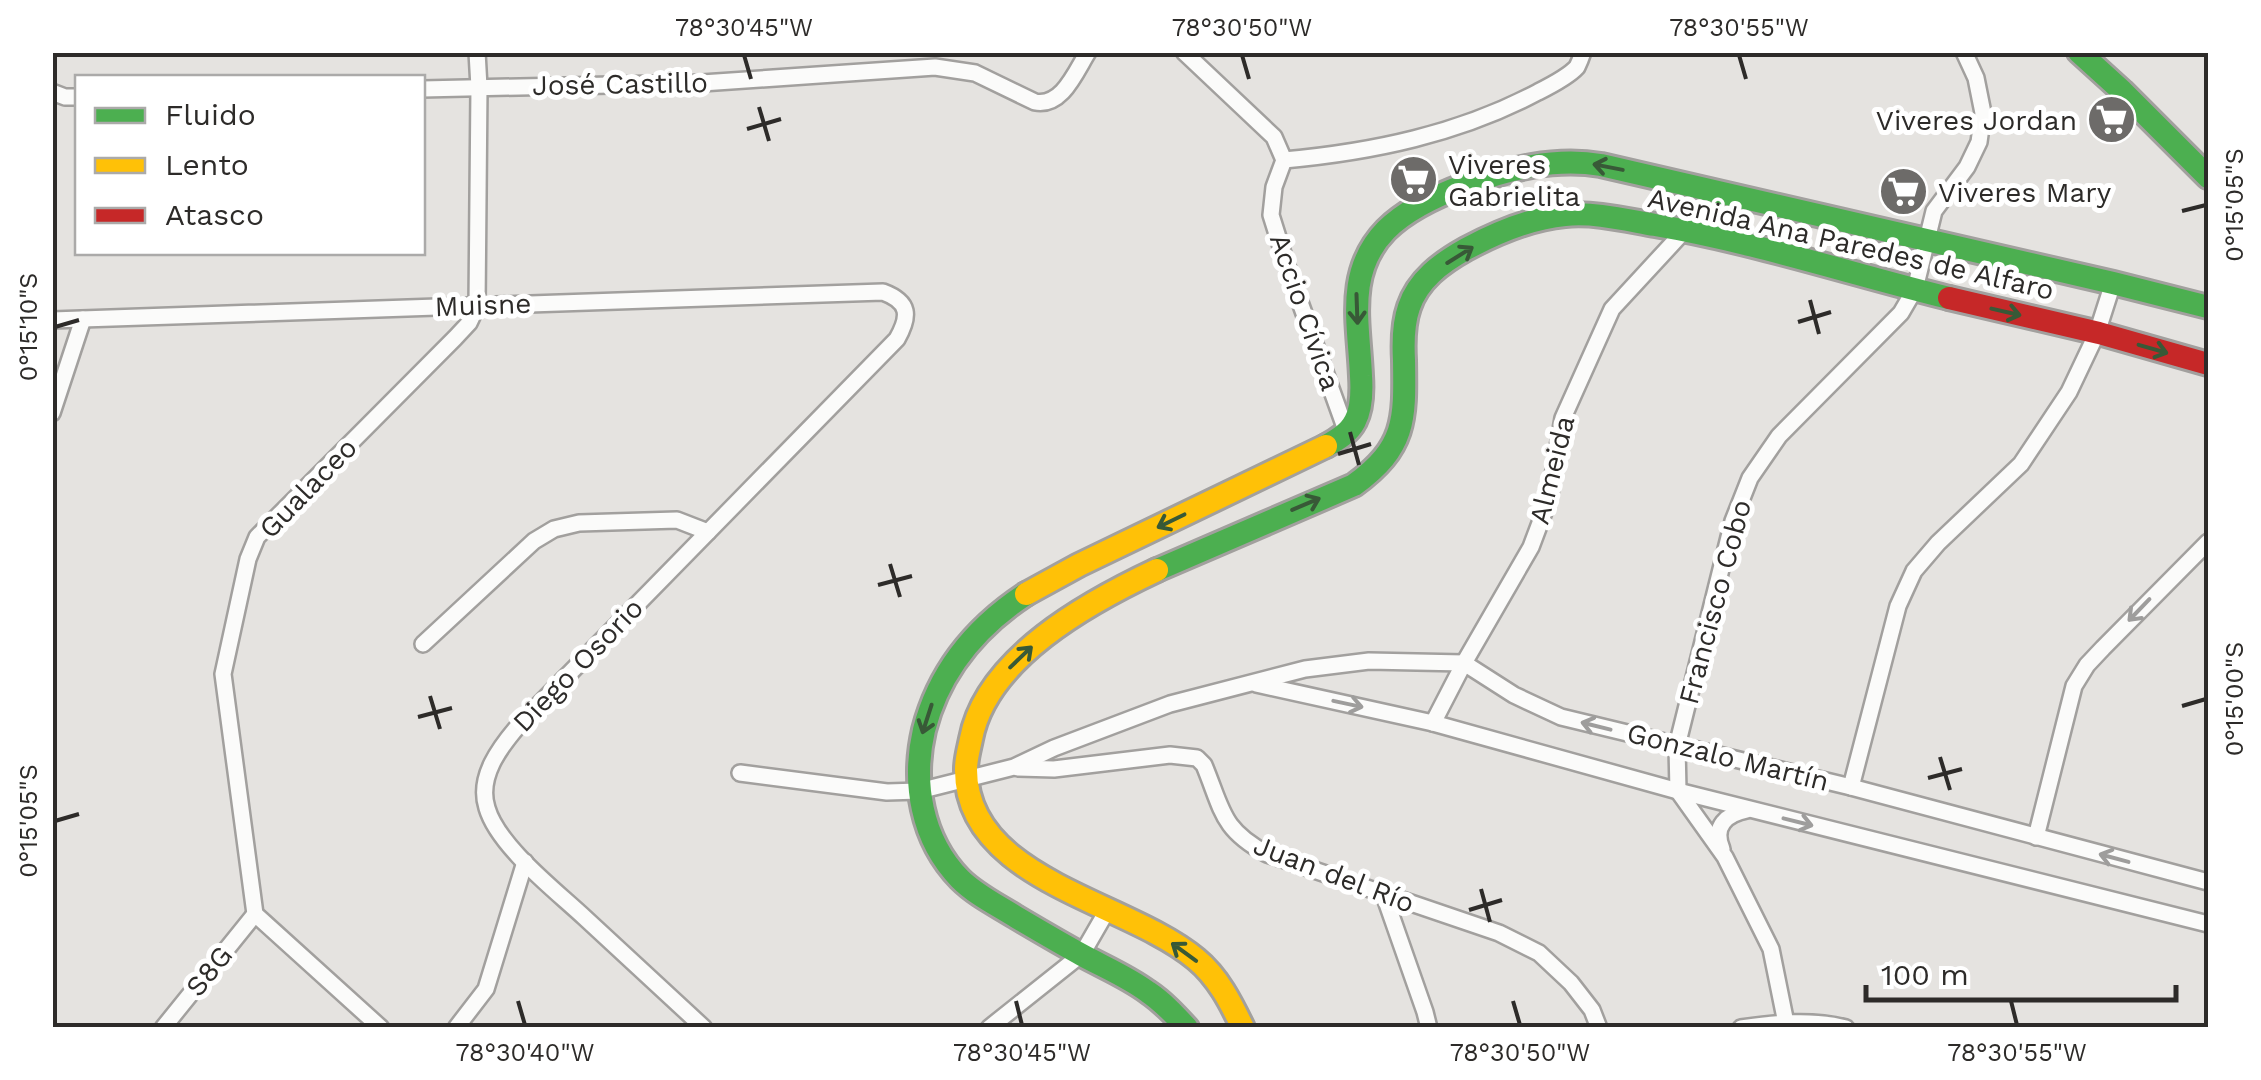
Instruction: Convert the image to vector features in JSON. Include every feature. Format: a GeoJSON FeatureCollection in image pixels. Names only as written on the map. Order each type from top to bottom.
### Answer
{"type":"FeatureCollection","features":[{"type":"Feature","properties":{"kind":"main road"},"geometry":{"type":"LineString","coordinates":[[2080,52],[2208,177]]}},
{"type":"Feature","properties":{"kind":"main road","name":"Avenida Ana Paredes de Alfaro"},"geometry":{"type":"LineString","coordinates":[[1347,433],[1360,406],[1356,295],[1368,255],[1396,222],[1426,203],[1496,174],[1536,165],[1575,161],[1617,169],[2208,307]]}},
{"type":"Feature","properties":{"kind":"main road","name":"Avenida Ana Paredes de Alfaro"},"geometry":{"type":"LineString","coordinates":[[1243,1028],[1212,976],[1186,950],[1026,866],[995,843],[976,817],[966,780],[970,738],[984,702],[1010,667],[1050,631],[1107,594],[1153,571],[1354,484],[1376,469],[1401,432],[1406,411],[1406,312],[1416,290],[1429,275],[1483,241],[1526,224],[1578,214],[1685,230],[2097,332],[2208,364]]}},
{"type":"Feature","properties":{"kind":"main road"},"geometry":{"type":"LineString","coordinates":[[1187,1028],[1147,988],[1082,954],[960,880],[931,835],[919,791],[920,743],[931,706],[957,658],[993,617],[1031,591],[1347,433]]}},
{"type":"Feature","properties":{"kind":"street"},"geometry":{"type":"LineString","coordinates":[[477,52],[477,306]]}},
{"type":"Feature","properties":{"kind":"street","name":"José Castillo"},"geometry":{"type":"LineString","coordinates":[[425,89],[702,83],[935,67],[975,72],[1035,102],[1050,103],[1062,92],[1088,52]]}},
{"type":"Feature","properties":{"kind":"street"},"geometry":{"type":"LineString","coordinates":[[1184,52],[1274,138],[1284,160],[1424,138],[1500,112],[1550,86],[1578,66],[1583,52]]}},
{"type":"Feature","properties":{"kind":"street","name":"Francisco Cobo"},"geometry":{"type":"LineString","coordinates":[[1678,791],[1677,746],[1733,521],[1750,478],[1779,436],[1902,313],[1915,290],[1934,211],[1967,167],[1979,142],[1983,113],[1976,78],[1964,52]]}},
{"type":"Feature","properties":{"kind":"street","name":"Accio Cívica"},"geometry":{"type":"LineString","coordinates":[[1284,160],[1274,187],[1272,214],[1347,433]]}},
{"type":"Feature","properties":{"kind":"street","name":"Almeida"},"geometry":{"type":"LineString","coordinates":[[1433,722],[1531,548],[1549,499],[1563,418],[1612,309],[1685,230]]}},
{"type":"Feature","properties":{"kind":"street"},"geometry":{"type":"LineString","coordinates":[[1851,787],[1898,606],[1914,571],[2021,464],[2069,392],[2097,332],[2113,282]]}},
{"type":"Feature","properties":{"kind":"street","name":"Muisne"},"geometry":{"type":"LineString","coordinates":[[52,320],[883,292],[897,297],[906,310]]}},
{"type":"Feature","properties":{"kind":"street","name":"Gualaceo"},"geometry":{"type":"LineString","coordinates":[[255,914],[223,674],[248,560],[265,529],[456,338],[477,306]]}},
{"type":"Feature","properties":{"kind":"street","name":"Diego Osorio"},"geometry":{"type":"LineString","coordinates":[[704,1028],[525,862],[497,829],[486,806],[485,780],[501,747],[519,725],[897,340],[906,324],[906,310]]}},
{"type":"Feature","properties":{"kind":"street"},"geometry":{"type":"LineString","coordinates":[[52,413],[83,319]]}},
{"type":"Feature","properties":{"kind":"street"},"geometry":{"type":"LineString","coordinates":[[423,644],[534,541],[554,530],[579,523],[677,520],[708,532]]}},
{"type":"Feature","properties":{"kind":"street"},"geometry":{"type":"LineString","coordinates":[[2036,837],[2074,686],[2102,648],[2208,542]]}},
{"type":"Feature","properties":{"kind":"street","name":"Gonzalo Martín"},"geometry":{"type":"LineString","coordinates":[[740,773],[886,792],[919,791],[1014,767],[1170,704],[1305,668],[1370,661],[1464,663],[1514,695],[1561,717],[1851,787],[2208,882]]}},
{"type":"Feature","properties":{"kind":"street","name":"Gonzalo Martín"},"geometry":{"type":"LineString","coordinates":[[1252,683],[1433,722],[1678,791],[2208,924]]}},
{"type":"Feature","properties":{"kind":"street","name":"Juan del Río"},"geometry":{"type":"LineString","coordinates":[[1014,767],[1054,770],[1170,755],[1197,758],[1228,825],[1243,841],[1267,854],[1499,933],[1539,953],[1571,983],[1592,1010],[1600,1028]]}},
{"type":"Feature","properties":{"kind":"street"},"geometry":{"type":"LineString","coordinates":[[1678,791],[1726,857]]}},
{"type":"Feature","properties":{"kind":"street"},"geometry":{"type":"LineString","coordinates":[[1748,809],[1732,813],[1721,826],[1718,842],[1771,949],[1786,1025]]}},
{"type":"Feature","properties":{"kind":"street"},"geometry":{"type":"LineString","coordinates":[[456,1028],[486,989],[525,862]]}},
{"type":"Feature","properties":{"kind":"street"},"geometry":{"type":"LineString","coordinates":[[1384,895],[1429,1028]]}},
{"type":"Feature","properties":{"kind":"street"},"geometry":{"type":"LineString","coordinates":[[989,1028],[1082,954],[1108,909]]}},
{"type":"Feature","properties":{"kind":"street"},"geometry":{"type":"LineString","coordinates":[[255,914],[382,1028]]}},
{"type":"Feature","properties":{"kind":"street","name":"S8G"},"geometry":{"type":"LineString","coordinates":[[163,1028],[255,914]]}},
{"type":"Feature","properties":{"kind":"street"},"geometry":{"type":"LineString","coordinates":[[1741,1028],[1829,1023],[1846,1028]]}},
{"type":"Feature","properties":{"kind":"traffic: fast"},"geometry":{"type":"LineString","coordinates":[[2079,52],[2208,177]]}},
{"type":"Feature","properties":{"kind":"traffic: fast"},"geometry":{"type":"LineString","coordinates":[[1326,446],[1349,429],[1359,411],[1357,299],[1373,246],[1394,222],[1434,198],[1481,179],[1532,166],[1566,162],[1601,165],[2208,307]]}},
{"type":"Feature","properties":{"kind":"traffic: fast"},"geometry":{"type":"LineString","coordinates":[[1157,570],[1354,485],[1371,471],[1384,458],[1399,431],[1404,400],[1405,326],[1413,297],[1424,280],[1448,260],[1514,227],[1565,215],[1610,217],[1729,240],[1949,298]]}},
{"type":"Feature","properties":{"kind":"traffic: fast"},"geometry":{"type":"LineString","coordinates":[[1026,594],[976,636],[939,688],[924,730],[919,770],[928,828],[947,863],[973,890],[1140,987],[1187,1028]]}},
{"type":"Feature","properties":{"kind":"traffic: slow"},"geometry":{"type":"LineString","coordinates":[[1026,594],[1326,446]]}},
{"type":"Feature","properties":{"kind":"traffic: slow"},"geometry":{"type":"LineString","coordinates":[[1157,570],[1072,616],[1019,658],[997,683],[981,710],[968,754],[966,769],[973,807],[992,837],[1020,863],[1166,939],[1196,959],[1217,982],[1243,1028]]}},
{"type":"Feature","properties":{"kind":"traffic: jam"},"geometry":{"type":"LineString","coordinates":[[1949,298],[2099,333],[2208,364]]}},
{"type":"Feature","properties":{"kind":"place","name":"Viveres Jordan"},"geometry":{"type":"Point","coordinates":[2112,120]}},
{"type":"Feature","properties":{"kind":"place","name":"Viveres Gabrielita"},"geometry":{"type":"Point","coordinates":[1413,180]}},
{"type":"Feature","properties":{"kind":"place","name":"Viveres Mary"},"geometry":{"type":"Point","coordinates":[1903,192]}}]}
